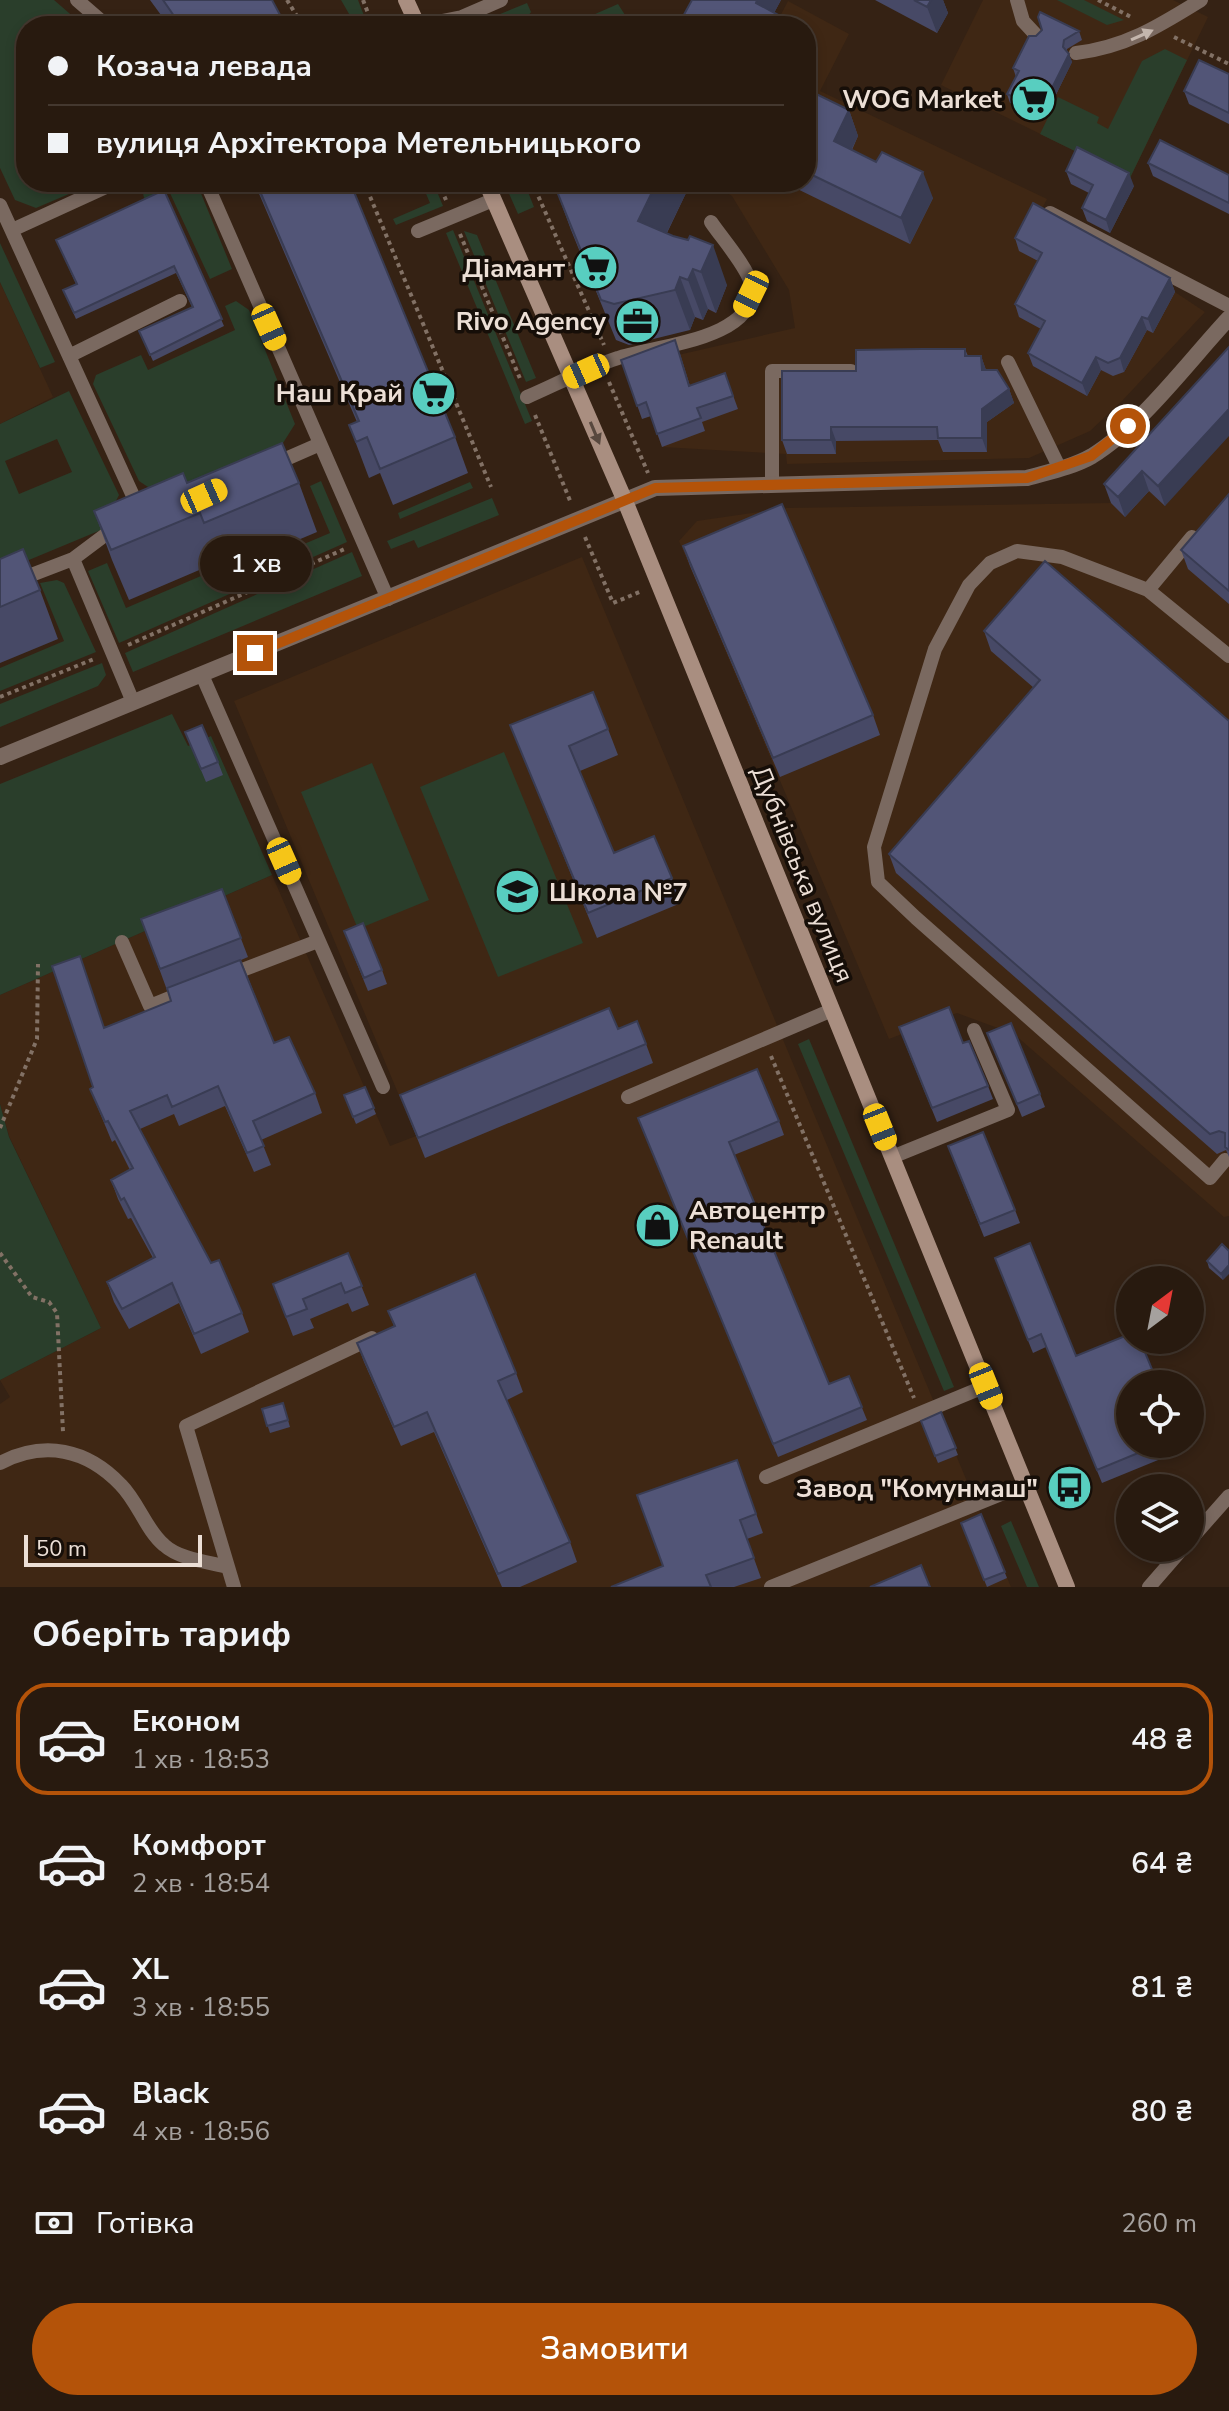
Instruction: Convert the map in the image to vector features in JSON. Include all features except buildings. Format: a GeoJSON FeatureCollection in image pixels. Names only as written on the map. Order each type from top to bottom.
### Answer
{"type":"FeatureCollection","features":[{"type":"Feature","properties":{"kind":"main road","name":"Дубнівська вулиця"},"geometry":{"type":"LineString","coordinates":[[490,192],[625,501],[1067,1587]]}},
{"type":"Feature","properties":{"kind":"street"},"geometry":{"type":"LineString","coordinates":[[0,757],[655,488],[1027,478],[1060,469],[1091,456],[1128,426],[1229,318]]}},
{"type":"Feature","properties":{"kind":"lane"},"geometry":{"type":"LineString","coordinates":[[77,0],[95,16]]}},
{"type":"Feature","properties":{"kind":"lane"},"geometry":{"type":"LineString","coordinates":[[464,16],[501,0]]}},
{"type":"Feature","properties":{"kind":"lane"},"geometry":{"type":"LineString","coordinates":[[1017,0],[1023,21],[1036,35]]}},
{"type":"Feature","properties":{"kind":"lane"},"geometry":{"type":"LineString","coordinates":[[1076,53],[1109,49],[1156,28],[1201,0]]}},
{"type":"Feature","properties":{"kind":"lane"},"geometry":{"type":"LineString","coordinates":[[12,230],[95,192]]}},
{"type":"Feature","properties":{"kind":"lane"},"geometry":{"type":"LineString","coordinates":[[210,192],[388,599]]}},
{"type":"Feature","properties":{"kind":"lane"},"geometry":{"type":"LineString","coordinates":[[418,231],[493,200]]}},
{"type":"Feature","properties":{"kind":"lane"},"geometry":{"type":"LineString","coordinates":[[0,205],[69,356],[146,508],[73,559],[0,587]]}},
{"type":"Feature","properties":{"kind":"lane"},"geometry":{"type":"LineString","coordinates":[[1050,213],[1229,306]]}},
{"type":"Feature","properties":{"kind":"lane"},"geometry":{"type":"LineString","coordinates":[[527,397],[606,363],[711,336],[743,311],[751,294],[751,281],[711,222]]}},
{"type":"Feature","properties":{"kind":"lane"},"geometry":{"type":"LineString","coordinates":[[69,356],[180,301]]}},
{"type":"Feature","properties":{"kind":"lane"},"geometry":{"type":"LineString","coordinates":[[1008,362],[1060,469]]}},
{"type":"Feature","properties":{"kind":"lane"},"geometry":{"type":"LineString","coordinates":[[772,483],[772,371],[851,371]]}},
{"type":"Feature","properties":{"kind":"lane"},"geometry":{"type":"LineString","coordinates":[[262,470],[320,444]]}},
{"type":"Feature","properties":{"kind":"lane"},"geometry":{"type":"LineString","coordinates":[[1148,590],[1198,530]]}},
{"type":"Feature","properties":{"kind":"lane"},"geometry":{"type":"LineString","coordinates":[[1225,1160],[1210,1178],[878,882],[874,847],[935,649],[969,585],[990,563],[1017,551],[1062,557],[1148,590],[1229,656]]}},
{"type":"Feature","properties":{"kind":"lane"},"geometry":{"type":"LineString","coordinates":[[73,559],[133,702]]}},
{"type":"Feature","properties":{"kind":"lane"},"geometry":{"type":"LineString","coordinates":[[202,675],[383,1087]]}},
{"type":"Feature","properties":{"kind":"lane"},"geometry":{"type":"LineString","coordinates":[[122,942],[150,1006],[318,941]]}},
{"type":"Feature","properties":{"kind":"lane"},"geometry":{"type":"LineString","coordinates":[[628,1097],[832,1010]]}},
{"type":"Feature","properties":{"kind":"lane"},"geometry":{"type":"LineString","coordinates":[[892,1157],[1008,1110],[974,1030]]}},
{"type":"Feature","properties":{"kind":"lane"},"geometry":{"type":"LineString","coordinates":[[234,1587],[186,1426],[372,1338]]}},
{"type":"Feature","properties":{"kind":"lane"},"geometry":{"type":"LineString","coordinates":[[766,1477],[986,1386]]}},
{"type":"Feature","properties":{"kind":"lane"},"geometry":{"type":"LineString","coordinates":[[0,1463],[23,1451],[80,1453],[122,1485],[164,1546],[183,1555],[228,1567]]}},
{"type":"Feature","properties":{"kind":"lane"},"geometry":{"type":"LineString","coordinates":[[771,1587],[1026,1484]]}},
{"type":"Feature","properties":{"kind":"lane"},"geometry":{"type":"LineString","coordinates":[[1204,1524],[1229,1496]]}},
{"type":"Feature","properties":{"kind":"lane"},"geometry":{"type":"LineString","coordinates":[[1149,1587],[1171,1562]]}},
{"type":"Feature","properties":{"kind":"path"},"geometry":{"type":"LineString","coordinates":[[368,192],[491,487]]}},
{"type":"Feature","properties":{"kind":"path"},"geometry":{"type":"LineString","coordinates":[[442,192],[613,603],[659,584]]}},
{"type":"Feature","properties":{"kind":"path"},"geometry":{"type":"LineString","coordinates":[[536,192],[655,488]]}},
{"type":"Feature","properties":{"kind":"path"},"geometry":{"type":"LineString","coordinates":[[0,697],[112,652],[362,541]]}},
{"type":"Feature","properties":{"kind":"path"},"geometry":{"type":"LineString","coordinates":[[0,1128],[37,1039],[38,964]]}},
{"type":"Feature","properties":{"kind":"path"},"geometry":{"type":"LineString","coordinates":[[764,1039],[920,1413]]}},
{"type":"Feature","properties":{"kind":"path"},"geometry":{"type":"LineString","coordinates":[[0,1253],[32,1297],[49,1302],[57,1313],[63,1452]]}},
{"type":"Feature","properties":{"kind":"shaded area"},"geometry":{"type":"Polygon","coordinates":[[[983,0],[1173,0],[1208,17],[1130,178],[941,85],[983,0]]]}},
{"type":"Feature","properties":{"kind":"shaded area"},"geometry":{"type":"Polygon","coordinates":[[[788,1],[816,16],[780,16],[788,1]]]}},
{"type":"Feature","properties":{"kind":"shaded area"},"geometry":{"type":"Polygon","coordinates":[[[816,16],[849,34],[820,91],[1047,199],[1038,216],[1205,312],[1090,431],[1029,458],[787,464],[786,454],[662,447],[651,416],[642,419],[626,374],[678,355],[795,328],[789,290],[732,196],[725,192],[816,192],[816,16]]]}},
{"type":"Feature","properties":{"kind":"shaded area"},"geometry":{"type":"Polygon","coordinates":[[[0,282],[53,397],[0,424],[0,282]]]}},
{"type":"Feature","properties":{"kind":"shaded area"},"geometry":{"type":"Polygon","coordinates":[[[1229,374],[1229,1216],[1224,1217],[1014,1034],[957,1013],[889,1039],[679,541],[697,521],[786,508],[1111,503],[1229,374]]]}},
{"type":"Feature","properties":{"kind":"shaded area"},"geometry":{"type":"Polygon","coordinates":[[[582,557],[1011,1587],[0,1587],[0,1404],[10,1397],[0,1380],[101,1328],[9,1136],[0,1104],[0,995],[272,875],[390,1146],[416,1136],[234,701],[582,557]]]}},
{"type":"Feature","properties":{"kind":"green space"},"geometry":{"type":"Polygon","coordinates":[[[0,0],[54,0],[72,16],[16,16],[16,192],[74,192],[36,208],[15,200],[0,168],[0,0]]]}},
{"type":"Feature","properties":{"kind":"green space"},"geometry":{"type":"Polygon","coordinates":[[[341,0],[358,0],[364,16],[350,16],[341,0]]]}},
{"type":"Feature","properties":{"kind":"green space"},"geometry":{"type":"Polygon","coordinates":[[[1057,0],[1084,0],[1124,20],[1107,25],[1057,0]]]}},
{"type":"Feature","properties":{"kind":"green space"},"geometry":{"type":"Polygon","coordinates":[[[527,3],[531,12],[528,16],[495,16],[527,3]]]}},
{"type":"Feature","properties":{"kind":"green space"},"geometry":{"type":"Polygon","coordinates":[[[618,4],[626,16],[591,16],[618,4]]]}},
{"type":"Feature","properties":{"kind":"green space"},"geometry":{"type":"Polygon","coordinates":[[[1165,49],[1187,60],[1130,178],[1040,134],[1058,97],[1099,117],[1097,123],[1108,129],[1142,61],[1165,49]]]}},
{"type":"Feature","properties":{"kind":"green space"},"geometry":{"type":"Polygon","coordinates":[[[143,192],[167,192],[145,202],[143,192]]]}},
{"type":"Feature","properties":{"kind":"green space"},"geometry":{"type":"Polygon","coordinates":[[[169,192],[200,192],[232,269],[210,279],[169,192]]]}},
{"type":"Feature","properties":{"kind":"green space"},"geometry":{"type":"Polygon","coordinates":[[[425,192],[437,192],[443,206],[396,225],[393,219],[430,203],[425,192]]]}},
{"type":"Feature","properties":{"kind":"green space"},"geometry":{"type":"Polygon","coordinates":[[[508,192],[528,192],[534,207],[518,214],[508,192]]]}},
{"type":"Feature","properties":{"kind":"green space"},"geometry":{"type":"Polygon","coordinates":[[[453,230],[532,421],[525,424],[446,233],[453,230]]]}},
{"type":"Feature","properties":{"kind":"green space"},"geometry":{"type":"Polygon","coordinates":[[[464,231],[477,235],[536,378],[526,382],[464,231]]]}},
{"type":"Feature","properties":{"kind":"green space"},"geometry":{"type":"Polygon","coordinates":[[[0,243],[55,362],[40,368],[0,282],[0,243]]]}},
{"type":"Feature","properties":{"kind":"green space"},"geometry":{"type":"Polygon","coordinates":[[[236,301],[249,310],[295,424],[283,443],[160,495],[139,481],[93,384],[96,375],[141,355],[148,370],[235,330],[225,306],[236,301]]]}},
{"type":"Feature","properties":{"kind":"green space"},"geometry":{"type":"Polygon","coordinates":[[[69,391],[119,495],[101,530],[0,572],[0,424],[69,391]],[[57,439],[5,461],[19,494],[72,472],[57,439]]]}},
{"type":"Feature","properties":{"kind":"green space"},"geometry":{"type":"Polygon","coordinates":[[[321,481],[347,542],[119,643],[88,571],[107,563],[126,608],[215,570],[219,580],[330,533],[310,486],[321,481]]]}},
{"type":"Feature","properties":{"kind":"green space"},"geometry":{"type":"Polygon","coordinates":[[[470,482],[473,488],[400,519],[398,513],[470,482]]]}},
{"type":"Feature","properties":{"kind":"green space"},"geometry":{"type":"Polygon","coordinates":[[[492,498],[499,515],[418,548],[414,540],[391,549],[387,541],[492,498]]]}},
{"type":"Feature","properties":{"kind":"green space"},"geometry":{"type":"Polygon","coordinates":[[[352,552],[362,576],[133,672],[125,653],[352,552]]]}},
{"type":"Feature","properties":{"kind":"green space"},"geometry":{"type":"Polygon","coordinates":[[[57,580],[64,583],[96,652],[0,691],[0,668],[64,641],[40,583],[57,580]]]}},
{"type":"Feature","properties":{"kind":"green space"},"geometry":{"type":"Polygon","coordinates":[[[102,663],[106,675],[98,686],[0,727],[0,704],[102,663]]]}},
{"type":"Feature","properties":{"kind":"green space"},"geometry":{"type":"Polygon","coordinates":[[[172,714],[188,746],[211,736],[272,875],[0,995],[0,784],[172,714]]]}},
{"type":"Feature","properties":{"kind":"green space"},"geometry":{"type":"Polygon","coordinates":[[[504,752],[583,943],[498,977],[420,787],[504,752]]]}},
{"type":"Feature","properties":{"kind":"green space"},"geometry":{"type":"Polygon","coordinates":[[[372,763],[429,900],[358,929],[301,792],[372,763]]]}},
{"type":"Feature","properties":{"kind":"green space"},"geometry":{"type":"Polygon","coordinates":[[[809,1039],[954,1387],[944,1391],[798,1044],[809,1039]]]}},
{"type":"Feature","properties":{"kind":"green space"},"geometry":{"type":"Polygon","coordinates":[[[0,1104],[9,1137],[101,1328],[0,1380],[0,1104]]]}},
{"type":"Feature","properties":{"kind":"green space"},"geometry":{"type":"Polygon","coordinates":[[[1011,1521],[1039,1587],[1027,1587],[1001,1526],[1011,1521]]]}},
{"type":"Feature","properties":{"kind":"place","name":"WOG Market"},"geometry":{"type":"Point","coordinates":[1033,99]}},
{"type":"Feature","properties":{"kind":"place","name":"Діамант"},"geometry":{"type":"Point","coordinates":[596,268]}},
{"type":"Feature","properties":{"kind":"place","name":"Rivo Agency"},"geometry":{"type":"Point","coordinates":[637,321]}},
{"type":"Feature","properties":{"kind":"place","name":"Наш Край"},"geometry":{"type":"Point","coordinates":[434,393]}},
{"type":"Feature","properties":{"kind":"place","name":"Школа №7"},"geometry":{"type":"Point","coordinates":[518,892]}},
{"type":"Feature","properties":{"kind":"place","name":"Автоцентр Renault"},"geometry":{"type":"Point","coordinates":[658,1225]}},
{"type":"Feature","properties":{"kind":"place","name":"Завод \"Комунмаш\""},"geometry":{"type":"Point","coordinates":[1069,1488]}},
{"type":"Feature","properties":{"kind":"route"},"geometry":{"type":"LineString","coordinates":[[255,653],[655,488],[1027,478],[1091,456],[1128,426]]}}]}
